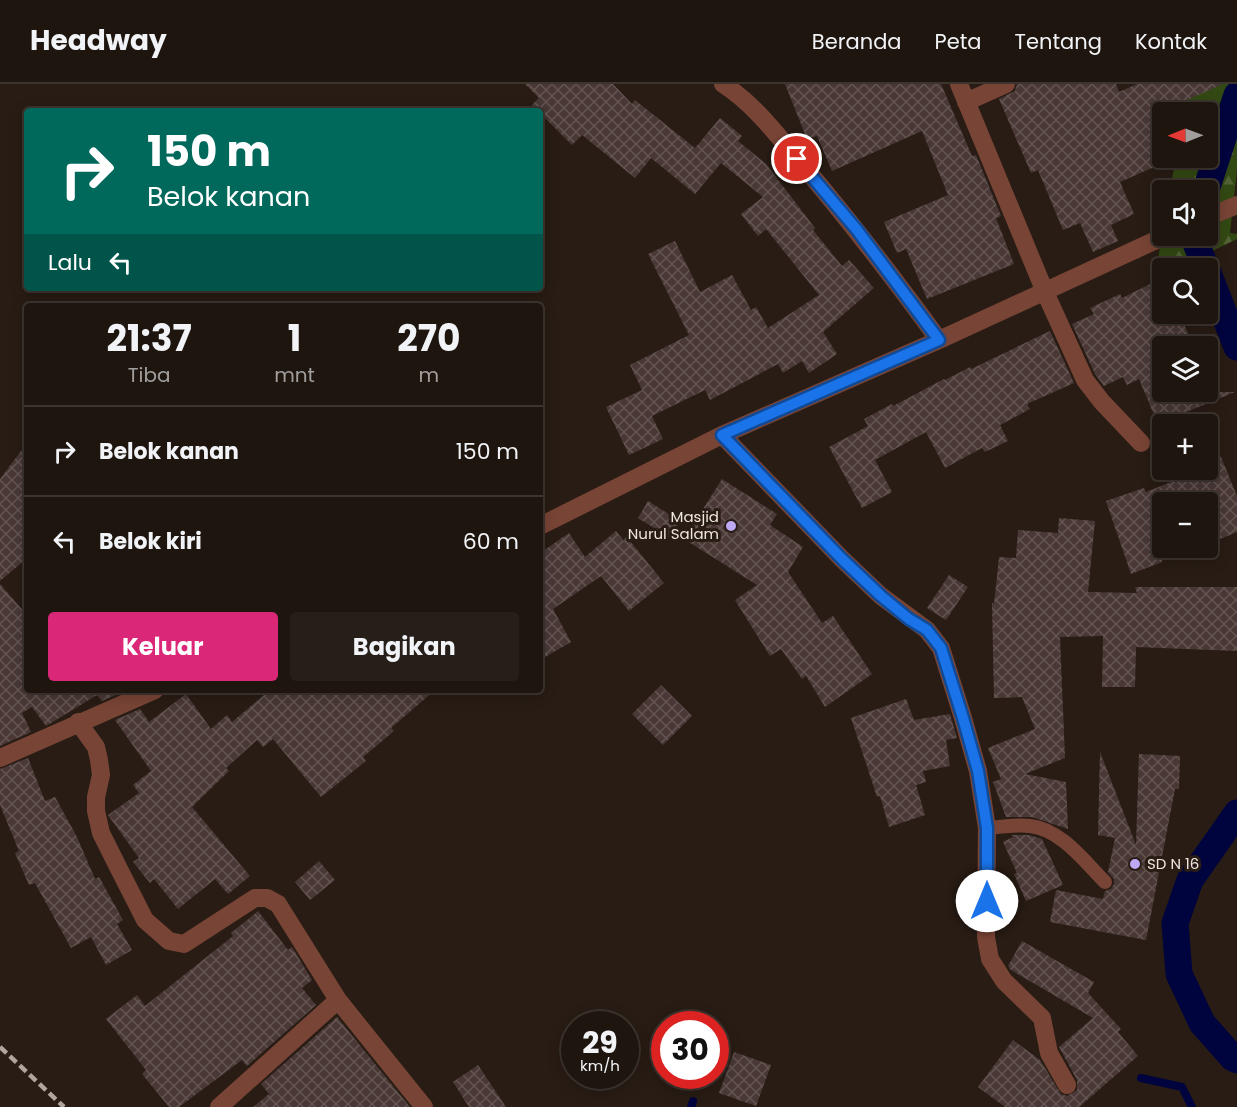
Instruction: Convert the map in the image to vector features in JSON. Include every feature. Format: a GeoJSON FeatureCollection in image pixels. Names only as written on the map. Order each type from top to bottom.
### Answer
{"type":"FeatureCollection","features":[{"type":"Feature","properties":{"kind":"street"},"geometry":{"type":"LineString","coordinates":[[723,84],[755,110],[775,131],[857,230],[939,340]]}},
{"type":"Feature","properties":{"kind":"street"},"geometry":{"type":"LineString","coordinates":[[959,84],[1045,292],[1085,380],[1102,402],[1142,442]]}},
{"type":"Feature","properties":{"kind":"street"},"geometry":{"type":"LineString","coordinates":[[966,102],[1006,84]]}},
{"type":"Feature","properties":{"kind":"street"},"geometry":{"type":"LineString","coordinates":[[1218,213],[1237,205]]}},
{"type":"Feature","properties":{"kind":"street"},"geometry":{"type":"LineString","coordinates":[[543,524],[722,435],[939,340],[1152,242]]}},
{"type":"Feature","properties":{"kind":"street"},"geometry":{"type":"LineString","coordinates":[[722,435],[842,559],[881,596],[909,619],[927,630],[941,648],[978,771],[987,828],[986,938],[990,959],[1004,981],[1042,1018],[1049,1053],[1067,1085]]}},
{"type":"Feature","properties":{"kind":"street"},"geometry":{"type":"LineString","coordinates":[[0,758],[148,693]]}},
{"type":"Feature","properties":{"kind":"street"},"geometry":{"type":"LineString","coordinates":[[78,722],[96,747],[99,760],[101,775],[96,797],[101,833],[145,920],[169,941],[184,944],[255,898],[267,898],[278,904],[339,1000],[424,1107]]}},
{"type":"Feature","properties":{"kind":"street"},"geometry":{"type":"LineString","coordinates":[[219,1107],[339,1000]]}},
{"type":"Feature","properties":{"kind":"lane"},"geometry":{"type":"LineString","coordinates":[[987,828],[1031,826],[1049,832],[1066,843],[1105,882]]}},
{"type":"Feature","properties":{"kind":"green space"},"geometry":{"type":"Polygon","coordinates":[[[1180,84],[1237,84],[1237,170],[1230,233],[1237,234],[1237,239],[1198,258],[1158,258],[1160,246],[1218,246],[1218,180],[1172,180],[1174,168],[1218,168],[1218,102],[1178,102],[1180,84]]]}},
{"type":"Feature","properties":{"kind":"building"},"geometry":{"type":"Polygon","coordinates":[[[525,84],[613,84],[632,104],[635,100],[695,148],[720,118],[742,136],[738,141],[766,164],[842,266],[849,260],[874,288],[823,332],[837,354],[809,373],[802,361],[783,373],[778,364],[710,400],[705,390],[652,416],[663,439],[629,455],[606,407],[642,390],[630,365],[689,335],[648,254],[675,241],[700,292],[732,275],[751,310],[756,307],[768,328],[819,295],[766,229],[758,236],[741,214],[763,197],[721,163],[695,194],[651,158],[635,178],[582,135],[572,145],[543,116],[543,108],[535,108],[532,105],[539,98],[525,84]]]}},
{"type":"Feature","properties":{"kind":"building"},"geometry":{"type":"Polygon","coordinates":[[[785,84],[941,84],[972,156],[976,155],[1001,216],[996,218],[1014,264],[927,299],[906,249],[897,253],[884,222],[948,195],[922,131],[832,171],[817,136],[807,139],[785,84]]]}},
{"type":"Feature","properties":{"kind":"building"},"geometry":{"type":"Polygon","coordinates":[[[1017,84],[1116,84],[1119,92],[1137,84],[1223,84],[1182,102],[1152,102],[1152,168],[1120,182],[1134,214],[1111,225],[1118,241],[1093,252],[1080,223],[1063,230],[1038,170],[1031,173],[999,99],[1015,91],[1017,84]]]}},
{"type":"Feature","properties":{"kind":"building"},"geometry":{"type":"Polygon","coordinates":[[[1152,283],[1152,324],[1184,324],[1189,336],[1152,336],[1152,402],[1211,402],[1181,414],[1154,414],[1139,379],[1127,385],[1123,377],[1104,386],[1095,374],[1072,324],[1094,314],[1090,308],[1120,294],[1122,298],[1152,283]]]}},
{"type":"Feature","properties":{"kind":"building"},"geometry":{"type":"Polygon","coordinates":[[[1050,331],[1074,383],[1027,404],[1030,409],[1000,425],[1008,441],[985,452],[982,448],[945,468],[926,432],[875,460],[892,492],[862,508],[829,447],[868,426],[864,419],[892,404],[893,406],[944,379],[970,367],[971,369],[1050,331]]]}},
{"type":"Feature","properties":{"kind":"building"},"geometry":{"type":"Polygon","coordinates":[[[1218,392],[1235,392],[1218,399],[1218,392]]]}},
{"type":"Feature","properties":{"kind":"building"},"geometry":{"type":"Polygon","coordinates":[[[24,447],[24,561],[0,581],[0,479],[24,447]]]}},
{"type":"Feature","properties":{"kind":"building"},"geometry":{"type":"Polygon","coordinates":[[[1218,449],[1237,496],[1237,532],[1218,540],[1218,492],[1152,492],[1152,558],[1162,558],[1162,562],[1131,574],[1106,501],[1144,488],[1146,492],[1176,480],[1218,480],[1218,449]]]}},
{"type":"Feature","properties":{"kind":"building"},"geometry":{"type":"Polygon","coordinates":[[[722,479],[777,514],[770,525],[803,547],[788,572],[822,623],[833,616],[872,674],[825,707],[806,676],[802,679],[781,649],[770,656],[735,600],[757,585],[684,539],[722,479]]]}},
{"type":"Feature","properties":{"kind":"building"},"geometry":{"type":"Polygon","coordinates":[[[648,501],[680,521],[670,538],[638,518],[648,501]]]}},
{"type":"Feature","properties":{"kind":"building"},"geometry":{"type":"Polygon","coordinates":[[[1059,518],[1095,521],[1088,592],[1137,593],[1135,587],[1237,587],[1237,651],[1136,647],[1135,687],[1102,687],[1103,636],[1060,637],[1065,758],[1025,774],[1066,782],[1068,829],[1032,817],[1006,817],[993,782],[1001,779],[988,748],[1035,729],[1022,697],[994,698],[992,603],[994,604],[999,557],[1016,558],[1018,530],[1058,533],[1059,518]]]}},
{"type":"Feature","properties":{"kind":"building"},"geometry":{"type":"Polygon","coordinates":[[[616,531],[624,541],[626,536],[664,583],[629,611],[601,576],[553,609],[571,642],[543,658],[543,551],[569,533],[585,557],[616,531]]]}},
{"type":"Feature","properties":{"kind":"building"},"geometry":{"type":"Polygon","coordinates":[[[949,575],[968,587],[946,620],[927,608],[949,575]]]}},
{"type":"Feature","properties":{"kind":"building"},"geometry":{"type":"Polygon","coordinates":[[[0,584],[24,612],[24,693],[120,693],[102,701],[97,695],[46,726],[32,707],[22,713],[31,732],[0,746],[0,584]]]}},
{"type":"Feature","properties":{"kind":"building"},"geometry":{"type":"Polygon","coordinates":[[[661,685],[692,716],[663,745],[632,714],[661,685]]]}},
{"type":"Feature","properties":{"kind":"building"},"geometry":{"type":"Polygon","coordinates":[[[266,693],[432,693],[391,728],[394,731],[363,757],[366,761],[321,797],[273,739],[263,747],[257,740],[226,768],[229,771],[192,807],[250,876],[228,894],[215,879],[178,909],[154,879],[150,883],[133,862],[139,858],[108,815],[139,793],[133,785],[151,771],[115,720],[140,709],[149,722],[186,694],[211,729],[227,715],[232,722],[266,693]]]}},
{"type":"Feature","properties":{"kind":"building"},"geometry":{"type":"Polygon","coordinates":[[[906,699],[914,720],[950,714],[957,738],[946,740],[950,766],[923,771],[926,782],[916,785],[925,815],[889,827],[851,718],[906,699]]]}},
{"type":"Feature","properties":{"kind":"building","name":"SD N 16"},"geometry":{"type":"Polygon","coordinates":[[[1100,752],[1136,845],[1139,754],[1180,756],[1179,789],[1175,789],[1146,940],[1050,922],[1056,890],[1103,899],[1105,891],[1111,889],[1114,884],[1114,879],[1108,872],[1115,838],[1098,835],[1100,752]]]}},
{"type":"Feature","properties":{"kind":"building"},"geometry":{"type":"Polygon","coordinates":[[[28,758],[45,801],[55,797],[77,837],[95,879],[99,877],[123,920],[117,924],[132,950],[106,965],[91,937],[71,948],[35,883],[29,885],[15,853],[19,851],[0,805],[0,769],[28,758]]]}},
{"type":"Feature","properties":{"kind":"building"},"geometry":{"type":"Polygon","coordinates":[[[1012,835],[1029,835],[1042,839],[1063,885],[1026,901],[1003,842],[1013,837],[1012,835]]]}},
{"type":"Feature","properties":{"kind":"building"},"geometry":{"type":"Polygon","coordinates":[[[319,861],[335,880],[310,900],[295,882],[319,861]]]}},
{"type":"Feature","properties":{"kind":"building"},"geometry":{"type":"Polygon","coordinates":[[[258,911],[288,950],[292,947],[312,980],[302,988],[316,1005],[247,1066],[242,1060],[179,1107],[169,1107],[142,1074],[146,1070],[106,1019],[137,995],[145,1006],[233,936],[231,933],[258,911]]]}},
{"type":"Feature","properties":{"kind":"building"},"geometry":{"type":"Polygon","coordinates":[[[1022,941],[1094,982],[1088,993],[1121,1029],[1118,1032],[1138,1056],[1079,1107],[1005,1107],[978,1087],[1013,1040],[1040,1060],[1061,1094],[1067,1096],[1077,1090],[1077,1080],[1059,1047],[1093,1018],[1011,970],[1008,966],[1022,941]]]}},
{"type":"Feature","properties":{"kind":"building"},"geometry":{"type":"Polygon","coordinates":[[[337,1017],[410,1107],[253,1107],[269,1094],[261,1084],[337,1017]]]}},
{"type":"Feature","properties":{"kind":"building"},"geometry":{"type":"Polygon","coordinates":[[[734,1052],[771,1065],[756,1106],[719,1093],[720,1089],[729,1089],[729,1066],[734,1052]]]}},
{"type":"Feature","properties":{"kind":"building"},"geometry":{"type":"Polygon","coordinates":[[[478,1065],[506,1107],[469,1107],[453,1082],[478,1065]]]}},
{"type":"Feature","properties":{"kind":"waterway"},"geometry":{"type":"LineString","coordinates":[[1209,180],[1237,95]]}},
{"type":"Feature","properties":{"kind":"waterway"},"geometry":{"type":"LineString","coordinates":[[1197,246],[1202,258]]}},
{"type":"Feature","properties":{"kind":"waterway"},"geometry":{"type":"LineString","coordinates":[[1218,299],[1237,347]]}},
{"type":"Feature","properties":{"kind":"waterway"},"geometry":{"type":"LineString","coordinates":[[1237,813],[1190,880],[1175,923],[1179,974],[1202,1023],[1237,1060]]}},
{"type":"Feature","properties":{"kind":"waterway"},"geometry":{"type":"LineString","coordinates":[[1141,1078],[1182,1087],[1192,1107]]}},
{"type":"Feature","properties":{"kind":"waterway"},"geometry":{"type":"LineString","coordinates":[[691,1107],[693,1101]]}},
{"type":"Feature","properties":{"kind":"railway"},"geometry":{"type":"LineString","coordinates":[[0,1047],[64,1107]]}},
{"type":"Feature","properties":{"kind":"place","name":"Masjid Nurul Salam"},"geometry":{"type":"Point","coordinates":[731,526]}},
{"type":"Feature","properties":{"kind":"place","name":"SD N 16"},"geometry":{"type":"Point","coordinates":[1135,864]}},
{"type":"Feature","properties":{"kind":"route"},"geometry":{"type":"LineString","coordinates":[[797,159],[857,230],[939,340],[722,435],[842,559],[881,596],[909,619],[927,630],[941,648],[978,771],[987,828],[987,901]]}}]}
